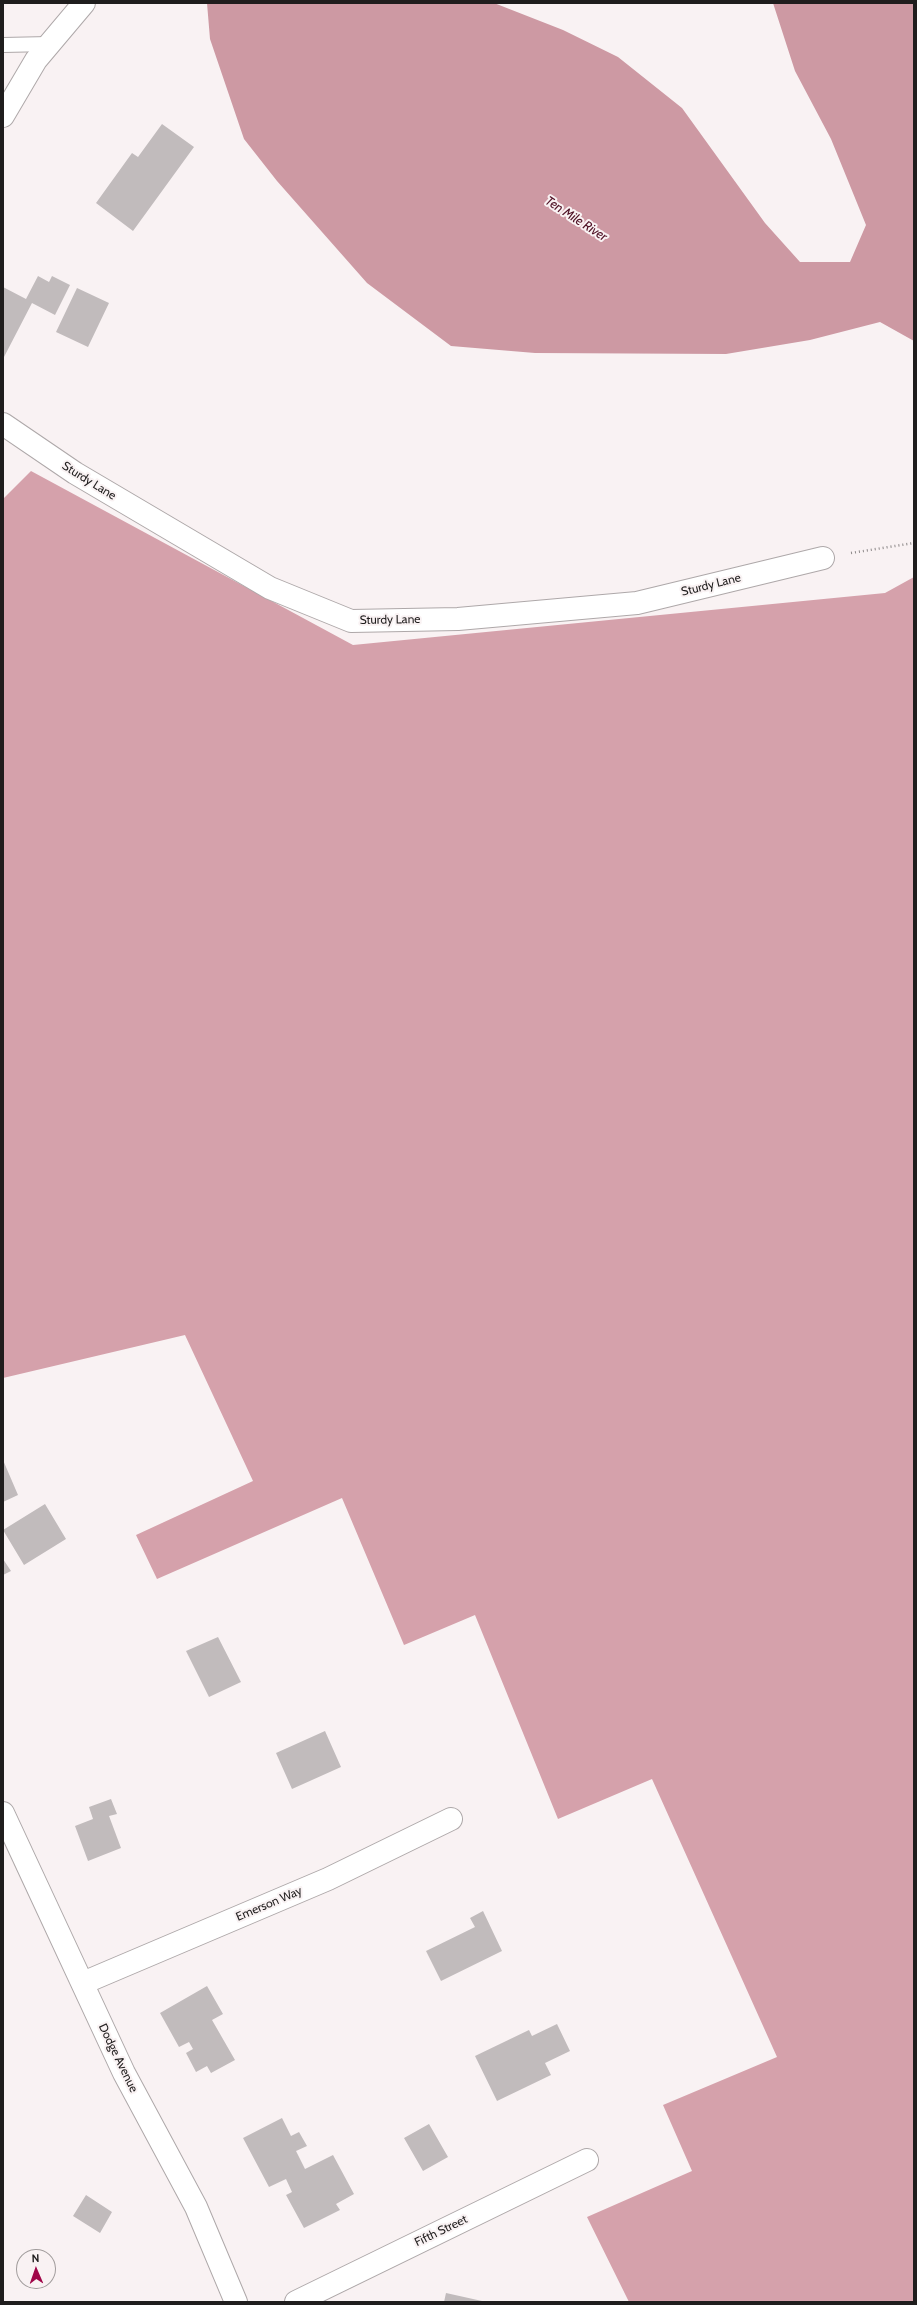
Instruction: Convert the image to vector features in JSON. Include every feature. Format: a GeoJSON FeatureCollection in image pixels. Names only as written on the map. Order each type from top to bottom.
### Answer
{"type":"FeatureCollection","features":[{"type":"Feature","properties":{"kind":"street"},"geometry":{"type":"LineString","coordinates":[[3,116],[36,60],[84,3]]}},
{"type":"Feature","properties":{"kind":"street","name":"Sturdy Lane"},"geometry":{"type":"LineString","coordinates":[[3,424],[75,473],[270,588],[351,621],[458,619],[637,603],[823,558]]}},
{"type":"Feature","properties":{"kind":"street","name":"Dodge Avenue"},"geometry":{"type":"LineString","coordinates":[[3,1813],[124,2072],[196,2207],[236,2302]]}},
{"type":"Feature","properties":{"kind":"street","name":"Emerson Way"},"geometry":{"type":"LineString","coordinates":[[83,1983],[328,1879],[451,1819]]}},
{"type":"Feature","properties":{"kind":"street","name":"Fifth Street"},"geometry":{"type":"LineString","coordinates":[[296,2302],[587,2160]]}},
{"type":"Feature","properties":{"kind":"lane"},"geometry":{"type":"LineString","coordinates":[[3,45],[49,44]]}},
{"type":"Feature","properties":{"kind":"path"},"geometry":{"type":"LineString","coordinates":[[823,558],[914,543]]}},
{"type":"Feature","properties":{"kind":"shaded area"},"geometry":{"type":"Polygon","coordinates":[[[31,471],[353,645],[885,593],[914,577],[914,2302],[629,2302],[587,2217],[692,2171],[663,2105],[777,2057],[652,1779],[558,1819],[475,1615],[404,1645],[342,1498],[157,1579],[136,1535],[253,1481],[185,1335],[3,1378],[3,499],[31,471]]]}},
{"type":"Feature","properties":{"kind":"water","name":"Ten Mile River"},"geometry":{"type":"Polygon","coordinates":[[[207,3],[494,3],[563,30],[618,57],[682,108],[765,223],[800,262],[850,262],[866,225],[831,139],[795,71],[773,3],[914,3],[914,341],[880,322],[810,340],[726,354],[535,353],[451,346],[367,283],[277,181],[244,139],[210,39],[207,3]]]}},
{"type":"Feature","properties":{"kind":"building"},"geometry":{"type":"Polygon","coordinates":[[[162,124],[194,147],[133,231],[96,203],[132,153],[138,157],[162,124]]]}},
{"type":"Feature","properties":{"kind":"building"},"geometry":{"type":"Polygon","coordinates":[[[38,276],[49,282],[52,276],[70,285],[55,315],[32,303],[4,357],[3,287],[26,299],[38,276]]]}},
{"type":"Feature","properties":{"kind":"building"},"geometry":{"type":"Polygon","coordinates":[[[77,288],[109,303],[88,347],[56,332],[77,288]]]}},
{"type":"Feature","properties":{"kind":"building"},"geometry":{"type":"Polygon","coordinates":[[[3,1460],[18,1495],[3,1502],[3,1460]]]}},
{"type":"Feature","properties":{"kind":"building"},"geometry":{"type":"Polygon","coordinates":[[[45,1504],[66,1539],[24,1565],[3,1530],[45,1504]]]}},
{"type":"Feature","properties":{"kind":"building"},"geometry":{"type":"Polygon","coordinates":[[[3,1559],[11,1571],[3,1575],[3,1559]]]}},
{"type":"Feature","properties":{"kind":"building"},"geometry":{"type":"Polygon","coordinates":[[[218,1637],[241,1682],[209,1697],[186,1651],[218,1637]]]}},
{"type":"Feature","properties":{"kind":"building"},"geometry":{"type":"Polygon","coordinates":[[[325,1731],[341,1767],[292,1789],[276,1753],[325,1731]]]}},
{"type":"Feature","properties":{"kind":"building"},"geometry":{"type":"Polygon","coordinates":[[[111,1799],[117,1814],[109,1816],[121,1848],[88,1861],[75,1826],[93,1819],[89,1807],[111,1799]]]}},
{"type":"Feature","properties":{"kind":"building"},"geometry":{"type":"Polygon","coordinates":[[[483,1911],[502,1951],[441,1981],[426,1951],[475,1927],[470,1918],[483,1911]]]}},
{"type":"Feature","properties":{"kind":"building"},"geometry":{"type":"Polygon","coordinates":[[[207,1986],[223,2014],[212,2020],[235,2060],[211,2073],[207,2066],[196,2072],[186,2053],[193,2049],[189,2042],[179,2047],[160,2013],[207,1986]]]}},
{"type":"Feature","properties":{"kind":"building"},"geometry":{"type":"Polygon","coordinates":[[[557,2024],[570,2051],[545,2063],[551,2075],[497,2101],[475,2056],[529,2030],[532,2036],[557,2024]]]}},
{"type":"Feature","properties":{"kind":"building"},"geometry":{"type":"Polygon","coordinates":[[[282,2118],[291,2136],[299,2132],[307,2146],[296,2151],[305,2169],[333,2155],[354,2194],[336,2204],[340,2210],[304,2228],[286,2195],[292,2192],[286,2179],[269,2187],[243,2138],[282,2118]]]}},
{"type":"Feature","properties":{"kind":"building"},"geometry":{"type":"Polygon","coordinates":[[[429,2124],[448,2157],[423,2171],[404,2138],[429,2124]]]}},
{"type":"Feature","properties":{"kind":"building"},"geometry":{"type":"Polygon","coordinates":[[[86,2195],[112,2212],[100,2233],[73,2216],[86,2195]]]}},
{"type":"Feature","properties":{"kind":"building"},"geometry":{"type":"Polygon","coordinates":[[[446,2293],[482,2301],[482,2302],[444,2302],[446,2293]]]}}]}
